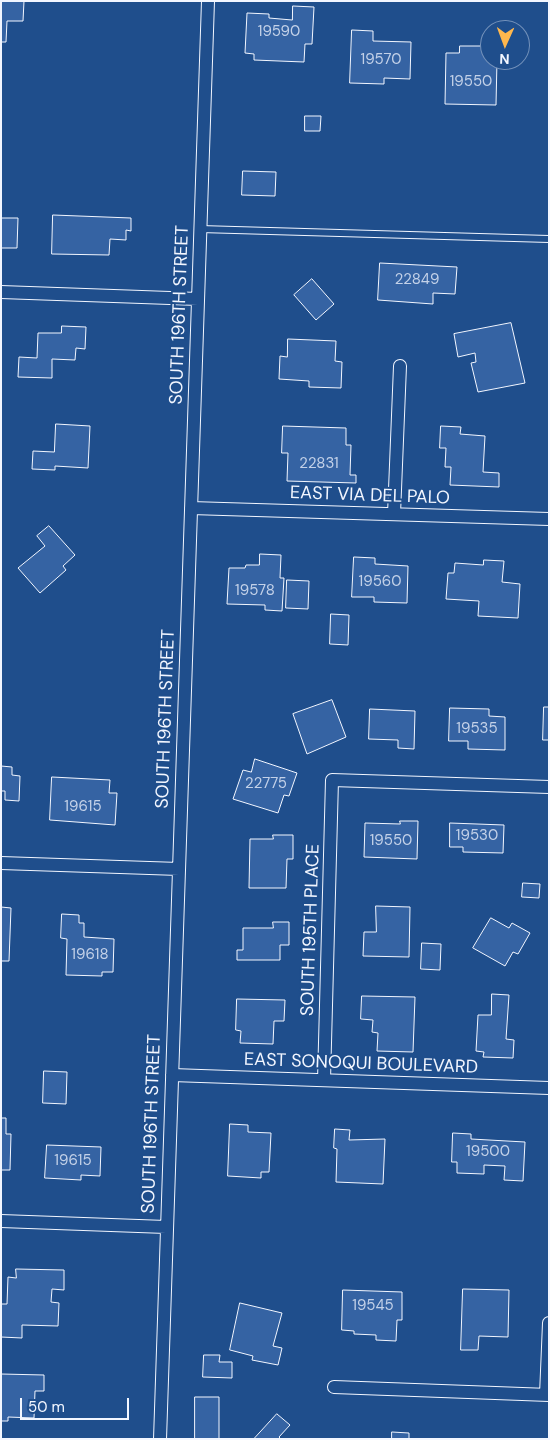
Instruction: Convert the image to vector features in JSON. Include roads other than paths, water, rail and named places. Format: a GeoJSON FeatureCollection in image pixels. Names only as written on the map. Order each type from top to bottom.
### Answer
{"type":"FeatureCollection","features":[{"type":"Feature","properties":{"kind":"street","name":"SOUTH 196TH STREET"},"geometry":{"type":"LineString","coordinates":[[160,1439],[208,1]]}},
{"type":"Feature","properties":{"kind":"street"},"geometry":{"type":"LineString","coordinates":[[1,292],[198,299]]}},
{"type":"Feature","properties":{"kind":"street"},"geometry":{"type":"LineString","coordinates":[[394,514],[400,366]]}},
{"type":"Feature","properties":{"kind":"street","name":"EAST VIA DEL PALO"},"geometry":{"type":"LineString","coordinates":[[191,508],[549,519]]}},
{"type":"Feature","properties":{"kind":"street","name":"SOUTH 195TH PLACE"},"geometry":{"type":"LineString","coordinates":[[324,1080],[332,780],[549,788]]}},
{"type":"Feature","properties":{"kind":"street"},"geometry":{"type":"LineString","coordinates":[[1,864],[179,869]]}},
{"type":"Feature","properties":{"kind":"street","name":"EAST SONOQUI BOULEVARD"},"geometry":{"type":"LineString","coordinates":[[172,1075],[549,1088]]}},
{"type":"Feature","properties":{"kind":"street"},"geometry":{"type":"LineString","coordinates":[[1,1221],[166,1227]]}},
{"type":"Feature","properties":{"kind":"street"},"geometry":{"type":"LineString","coordinates":[[334,1386],[547,1395],[549,1323]]}},
{"type":"Feature","properties":{"kind":"lane"},"geometry":{"type":"LineString","coordinates":[[200,229],[549,239]]}}]}
